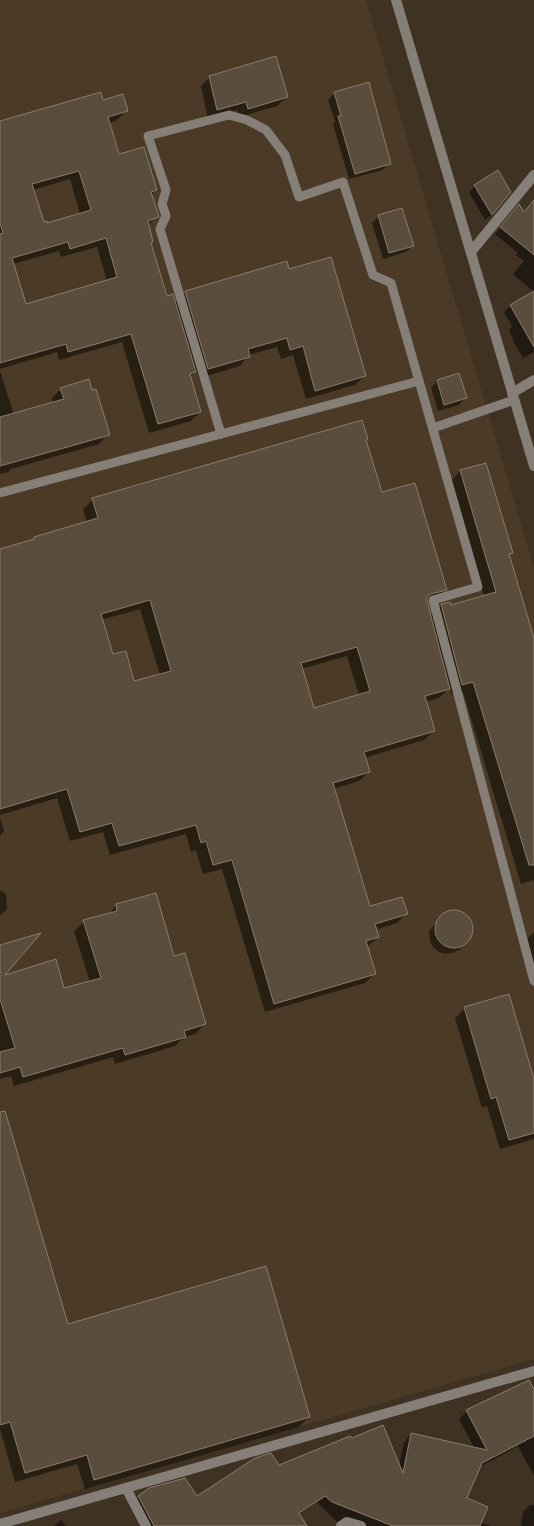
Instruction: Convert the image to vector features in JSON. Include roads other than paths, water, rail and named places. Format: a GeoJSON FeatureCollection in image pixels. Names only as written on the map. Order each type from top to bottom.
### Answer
{"type":"FeatureCollection","features":[{"type":"Feature","properties":{"kind":"street"},"geometry":{"type":"LineString","coordinates":[[396,0],[534,466]]}},
{"type":"Feature","properties":{"kind":"street"},"geometry":{"type":"LineString","coordinates":[[471,252],[534,175]]}},
{"type":"Feature","properties":{"kind":"street"},"geometry":{"type":"LineString","coordinates":[[513,397],[534,380]]}},
{"type":"Feature","properties":{"kind":"street"},"geometry":{"type":"LineString","coordinates":[[0,1524],[534,1371]]}},
{"type":"Feature","properties":{"kind":"street"},"geometry":{"type":"LineString","coordinates":[[126,1488],[146,1526]]}},
{"type":"Feature","properties":{"kind":"street"},"geometry":{"type":"LineString","coordinates":[[341,1526],[348,1522],[361,1526]]}},
{"type":"Feature","properties":{"kind":"lane"},"geometry":{"type":"LineString","coordinates":[[221,434],[160,229],[166,216],[162,204],[166,190],[148,136],[228,114],[248,120],[266,130],[285,155],[299,197],[343,182],[373,275],[391,283],[478,587],[433,600],[534,981]]}},
{"type":"Feature","properties":{"kind":"lane"},"geometry":{"type":"LineString","coordinates":[[0,493],[419,381]]}},
{"type":"Feature","properties":{"kind":"lane"},"geometry":{"type":"LineString","coordinates":[[433,428],[513,397]]}}]}
